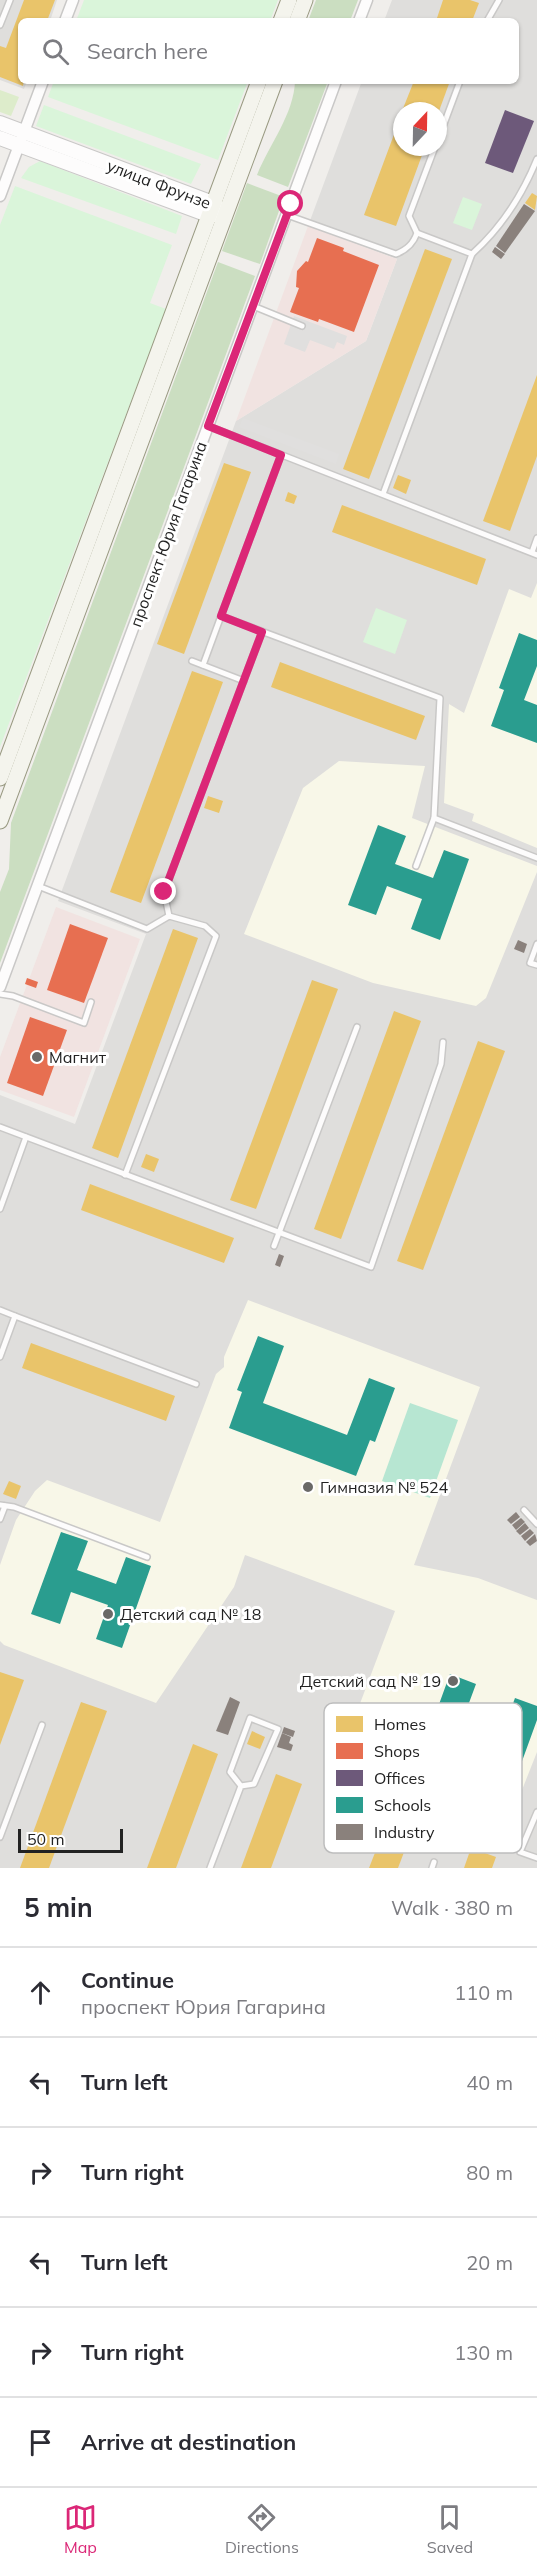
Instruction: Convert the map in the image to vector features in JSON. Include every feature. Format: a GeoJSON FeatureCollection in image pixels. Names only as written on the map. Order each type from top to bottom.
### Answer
{"type":"FeatureCollection","features":[{"type":"Feature","properties":{"kind":"main road"},"geometry":{"type":"LineString","coordinates":[[282,18],[289,0]]}},
{"type":"Feature","properties":{"kind":"main road"},"geometry":{"type":"LineString","coordinates":[[298,18],[305,0]]}},
{"type":"Feature","properties":{"kind":"main road"},"geometry":{"type":"LineString","coordinates":[[0,778],[258,84]]}},
{"type":"Feature","properties":{"kind":"main road"},"geometry":{"type":"LineString","coordinates":[[0,820],[274,84]]}},
{"type":"Feature","properties":{"kind":"street"},"geometry":{"type":"LineString","coordinates":[[66,18],[73,0]]}},
{"type":"Feature","properties":{"kind":"street"},"geometry":{"type":"LineString","coordinates":[[360,18],[367,0]]}},
{"type":"Feature","properties":{"kind":"street"},"geometry":{"type":"LineString","coordinates":[[0,196],[42,84]]}},
{"type":"Feature","properties":{"kind":"street","name":"проспект Юрия Гагарина"},"geometry":{"type":"LineString","coordinates":[[0,987],[335,84]]}},
{"type":"Feature","properties":{"kind":"street","name":"улица Фрунзе"},"geometry":{"type":"LineString","coordinates":[[0,123],[21,139],[225,214]]}},
{"type":"Feature","properties":{"kind":"street","name":"улица Фрунзе"},"geometry":{"type":"LineString","coordinates":[[0,138],[21,139]]}},
{"type":"Feature","properties":{"kind":"lane"},"geometry":{"type":"LineString","coordinates":[[0,25],[10,0]]}},
{"type":"Feature","properties":{"kind":"lane"},"geometry":{"type":"LineString","coordinates":[[489,18],[499,0]]}},
{"type":"Feature","properties":{"kind":"lane"},"geometry":{"type":"LineString","coordinates":[[447,116],[459,84]]}},
{"type":"Feature","properties":{"kind":"lane"},"geometry":{"type":"LineString","coordinates":[[286,214],[396,254],[405,251],[414,242],[417,233],[409,216],[432,156]]}},
{"type":"Feature","properties":{"kind":"lane"},"geometry":{"type":"LineString","coordinates":[[383,494],[472,254],[486,241],[524,192],[537,159]]}},
{"type":"Feature","properties":{"kind":"lane"},"geometry":{"type":"LineString","coordinates":[[417,233],[472,254]]}},
{"type":"Feature","properties":{"kind":"lane"},"geometry":{"type":"LineString","coordinates":[[253,306],[302,326]]}},
{"type":"Feature","properties":{"kind":"lane"},"geometry":{"type":"LineString","coordinates":[[208,426],[534,553],[537,538]]}},
{"type":"Feature","properties":{"kind":"lane"},"geometry":{"type":"LineString","coordinates":[[203,665],[281,455]]}},
{"type":"Feature","properties":{"kind":"lane"},"geometry":{"type":"LineString","coordinates":[[221,616],[440,698],[434,818],[416,866]]}},
{"type":"Feature","properties":{"kind":"lane"},"geometry":{"type":"LineString","coordinates":[[168,916],[164,892],[262,632]]}},
{"type":"Feature","properties":{"kind":"lane"},"geometry":{"type":"LineString","coordinates":[[192,661],[244,681]]}},
{"type":"Feature","properties":{"kind":"lane"},"geometry":{"type":"LineString","coordinates":[[434,818],[537,858]]}},
{"type":"Feature","properties":{"kind":"lane"},"geometry":{"type":"LineString","coordinates":[[38,886],[147,929],[168,916],[206,926],[216,936],[125,1174]]}},
{"type":"Feature","properties":{"kind":"lane"},"geometry":{"type":"LineString","coordinates":[[537,944],[530,963],[537,965]]}},
{"type":"Feature","properties":{"kind":"lane"},"geometry":{"type":"LineString","coordinates":[[0,994],[13,996],[84,1023],[91,1002]]}},
{"type":"Feature","properties":{"kind":"lane"},"geometry":{"type":"LineString","coordinates":[[274,1246],[357,1027]]}},
{"type":"Feature","properties":{"kind":"lane"},"geometry":{"type":"LineString","coordinates":[[0,1128],[370,1267],[441,1064],[443,1042]]}},
{"type":"Feature","properties":{"kind":"lane"},"geometry":{"type":"LineString","coordinates":[[0,1209],[26,1137]]}},
{"type":"Feature","properties":{"kind":"lane"},"geometry":{"type":"LineString","coordinates":[[0,1310],[196,1384]]}},
{"type":"Feature","properties":{"kind":"lane"},"geometry":{"type":"LineString","coordinates":[[0,1358],[15,1316]]}},
{"type":"Feature","properties":{"kind":"lane"},"geometry":{"type":"LineString","coordinates":[[0,1519],[2,1506],[14,1507],[147,1557]]}},
{"type":"Feature","properties":{"kind":"lane"},"geometry":{"type":"LineString","coordinates":[[524,1510],[537,1524]]}},
{"type":"Feature","properties":{"kind":"lane"},"geometry":{"type":"LineString","coordinates":[[250,1718],[278,1728],[254,1784],[241,1786],[230,1772],[250,1718]]}},
{"type":"Feature","properties":{"kind":"lane"},"geometry":{"type":"LineString","coordinates":[[0,1837],[42,1725]]}},
{"type":"Feature","properties":{"kind":"lane"},"geometry":{"type":"LineString","coordinates":[[210,1868],[241,1786]]}},
{"type":"Feature","properties":{"kind":"lane"},"geometry":{"type":"LineString","coordinates":[[522,1847],[537,1812]]}},
{"type":"Feature","properties":{"kind":"lane"},"geometry":{"type":"LineString","coordinates":[[522,1853],[537,1858]]}},
{"type":"Feature","properties":{"kind":"shaded area"},"geometry":{"type":"Polygon","coordinates":[[[0,0],[57,0],[51,18],[18,18],[18,84],[26,84],[24,89],[0,80],[0,0]]]}},
{"type":"Feature","properties":{"kind":"shaded area"},"geometry":{"type":"Polygon","coordinates":[[[392,0],[537,0],[537,1868],[0,1868],[0,1095],[75,1124],[146,934],[58,901],[236,421],[366,341],[397,259],[308,226],[361,84],[519,84],[519,18],[385,18],[392,0]]]}},
{"type":"Feature","properties":{"kind":"shaded area"},"geometry":{"type":"Polygon","coordinates":[[[308,226],[397,259],[366,341],[236,421],[308,226]]]}},
{"type":"Feature","properties":{"kind":"shaded area"},"geometry":{"type":"Polygon","coordinates":[[[294,316],[347,336],[344,345],[337,342],[334,349],[310,340],[305,352],[284,344],[294,316]]]}},
{"type":"Feature","properties":{"kind":"shaded area"},"geometry":{"type":"Polygon","coordinates":[[[243,418],[339,454],[336,464],[239,427],[243,418]]]}},
{"type":"Feature","properties":{"kind":"shaded area"},"geometry":{"type":"Polygon","coordinates":[[[537,583],[537,848],[472,821],[474,814],[444,803],[449,704],[464,713],[509,589],[531,598],[537,583]]]}},
{"type":"Feature","properties":{"kind":"shaded area"},"geometry":{"type":"Polygon","coordinates":[[[339,761],[425,766],[412,818],[537,866],[537,872],[486,998],[476,1006],[373,983],[244,934],[303,788],[339,761]]]}},
{"type":"Feature","properties":{"kind":"shaded area"},"geometry":{"type":"Polygon","coordinates":[[[56,907],[140,939],[74,1117],[0,1090],[0,1057],[56,907]]]}},
{"type":"Feature","properties":{"kind":"shaded area"},"geometry":{"type":"Polygon","coordinates":[[[248,1300],[480,1387],[414,1565],[478,1578],[537,1600],[537,1752],[522,1790],[522,1703],[360,1703],[395,1611],[245,1555],[234,1587],[156,1703],[4,1645],[0,1641],[0,1565],[16,1520],[35,1491],[47,1480],[160,1522],[216,1374],[224,1367],[224,1357],[248,1300]]]}},
{"type":"Feature","properties":{"kind":"green space"},"geometry":{"type":"Polygon","coordinates":[[[84,0],[278,0],[271,18],[77,18],[84,0]]]}},
{"type":"Feature","properties":{"kind":"green space"},"geometry":{"type":"Polygon","coordinates":[[[316,0],[358,0],[351,18],[309,18],[316,0]]]}},
{"type":"Feature","properties":{"kind":"green space"},"geometry":{"type":"Polygon","coordinates":[[[53,84],[247,84],[218,160],[48,97],[53,84]]]}},
{"type":"Feature","properties":{"kind":"green space"},"geometry":{"type":"Polygon","coordinates":[[[295,84],[327,84],[288,187],[257,175],[286,117],[295,84]]]}},
{"type":"Feature","properties":{"kind":"green space"},"geometry":{"type":"Polygon","coordinates":[[[0,90],[19,97],[11,116],[0,112],[0,90]]]}},
{"type":"Feature","properties":{"kind":"green space"},"geometry":{"type":"Polygon","coordinates":[[[44,105],[201,164],[191,184],[36,126],[44,105]]]}},
{"type":"Feature","properties":{"kind":"green space"},"geometry":{"type":"Polygon","coordinates":[[[40,161],[182,216],[176,234],[21,178],[29,167],[40,161]]]}},
{"type":"Feature","properties":{"kind":"green space"},"geometry":{"type":"Polygon","coordinates":[[[247,183],[284,197],[260,264],[222,251],[247,183]]]}},
{"type":"Feature","properties":{"kind":"green space"},"geometry":{"type":"Polygon","coordinates":[[[15,186],[172,245],[150,303],[166,309],[0,747],[0,225],[15,186]]]}},
{"type":"Feature","properties":{"kind":"green space"},"geometry":{"type":"Polygon","coordinates":[[[463,197],[482,204],[472,230],[453,223],[463,197]]]}},
{"type":"Feature","properties":{"kind":"green space"},"geometry":{"type":"Polygon","coordinates":[[[218,262],[255,276],[0,963],[0,892],[9,869],[11,823],[218,262]]]}},
{"type":"Feature","properties":{"kind":"green space"},"geometry":{"type":"Polygon","coordinates":[[[376,608],[407,620],[395,654],[363,642],[376,608]]]}},
{"type":"Feature","properties":{"kind":"green space"},"geometry":{"type":"Polygon","coordinates":[[[410,1403],[458,1420],[430,1498],[382,1481],[410,1403]]]}},
{"type":"Feature","properties":{"kind":"building: Homes"},"geometry":{"type":"Polygon","coordinates":[[[24,0],[55,0],[48,18],[18,18],[18,84],[23,84],[23,86],[0,77],[0,46],[6,48],[24,0]]]}},
{"type":"Feature","properties":{"kind":"building: Homes"},"geometry":{"type":"Polygon","coordinates":[[[443,0],[470,0],[479,3],[473,18],[437,18],[443,0]]]}},
{"type":"Feature","properties":{"kind":"building: Homes"},"geometry":{"type":"Polygon","coordinates":[[[413,84],[449,84],[442,102],[406,102],[413,84]]]}},
{"type":"Feature","properties":{"kind":"building: Homes"},"geometry":{"type":"Polygon","coordinates":[[[393,137],[393,156],[422,156],[396,226],[364,215],[393,137]]]}},
{"type":"Feature","properties":{"kind":"building: Homes"},"geometry":{"type":"Polygon","coordinates":[[[532,193],[537,196],[535,210],[525,203],[532,193]]]}},
{"type":"Feature","properties":{"kind":"building: Homes"},"geometry":{"type":"Polygon","coordinates":[[[425,249],[452,259],[369,479],[343,469],[425,249]]]}},
{"type":"Feature","properties":{"kind":"building: Homes"},"geometry":{"type":"Polygon","coordinates":[[[537,375],[537,456],[510,531],[483,521],[537,375]]]}},
{"type":"Feature","properties":{"kind":"building: Homes"},"geometry":{"type":"Polygon","coordinates":[[[224,463],[251,472],[184,654],[157,644],[224,463]]]}},
{"type":"Feature","properties":{"kind":"building: Homes"},"geometry":{"type":"Polygon","coordinates":[[[398,475],[411,480],[406,494],[393,488],[398,475]]]}},
{"type":"Feature","properties":{"kind":"building: Homes"},"geometry":{"type":"Polygon","coordinates":[[[288,492],[297,496],[294,504],[285,501],[288,492]]]}},
{"type":"Feature","properties":{"kind":"building: Homes"},"geometry":{"type":"Polygon","coordinates":[[[342,505],[486,559],[477,585],[332,532],[342,505]]]}},
{"type":"Feature","properties":{"kind":"building: Homes"},"geometry":{"type":"Polygon","coordinates":[[[280,662],[425,716],[416,740],[271,687],[280,662]]]}},
{"type":"Feature","properties":{"kind":"building: Homes"},"geometry":{"type":"Polygon","coordinates":[[[192,671],[223,682],[141,903],[110,892],[192,671]]]}},
{"type":"Feature","properties":{"kind":"building: Homes"},"geometry":{"type":"Polygon","coordinates":[[[208,796],[223,801],[219,813],[204,808],[208,796]]]}},
{"type":"Feature","properties":{"kind":"building: Homes"},"geometry":{"type":"Polygon","coordinates":[[[173,929],[198,938],[118,1158],[92,1148],[173,929]]]}},
{"type":"Feature","properties":{"kind":"building: Homes"},"geometry":{"type":"Polygon","coordinates":[[[312,980],[338,989],[256,1209],[230,1200],[312,980]]]}},
{"type":"Feature","properties":{"kind":"building: Homes"},"geometry":{"type":"Polygon","coordinates":[[[394,1011],[421,1021],[341,1239],[314,1229],[394,1011]]]}},
{"type":"Feature","properties":{"kind":"building: Homes"},"geometry":{"type":"Polygon","coordinates":[[[478,1041],[505,1051],[423,1270],[397,1261],[478,1041]]]}},
{"type":"Feature","properties":{"kind":"building: Homes"},"geometry":{"type":"Polygon","coordinates":[[[146,1154],[159,1159],[154,1172],[141,1167],[146,1154]]]}},
{"type":"Feature","properties":{"kind":"building: Homes"},"geometry":{"type":"Polygon","coordinates":[[[90,1184],[234,1238],[224,1263],[81,1210],[90,1184]]]}},
{"type":"Feature","properties":{"kind":"building: Homes"},"geometry":{"type":"Polygon","coordinates":[[[31,1343],[175,1396],[166,1421],[22,1368],[31,1343]]]}},
{"type":"Feature","properties":{"kind":"building: Homes"},"geometry":{"type":"Polygon","coordinates":[[[9,1481],[21,1486],[16,1499],[3,1494],[9,1481]]]}},
{"type":"Feature","properties":{"kind":"building: Homes"},"geometry":{"type":"Polygon","coordinates":[[[0,1672],[24,1680],[0,1745],[0,1672]]]}},
{"type":"Feature","properties":{"kind":"building: Homes"},"geometry":{"type":"Polygon","coordinates":[[[81,1702],[107,1711],[49,1868],[20,1868],[81,1702]]]}},
{"type":"Feature","properties":{"kind":"building: Homes"},"geometry":{"type":"Polygon","coordinates":[[[252,1731],[265,1737],[260,1749],[247,1744],[252,1731]]]}},
{"type":"Feature","properties":{"kind":"building: Homes"},"geometry":{"type":"Polygon","coordinates":[[[193,1744],[218,1754],[176,1868],[147,1868],[193,1744]]]}},
{"type":"Feature","properties":{"kind":"building: Homes"},"geometry":{"type":"Polygon","coordinates":[[[276,1774],[302,1784],[271,1868],[241,1868],[276,1774]]]}},
{"type":"Feature","properties":{"kind":"building: Homes"},"geometry":{"type":"Polygon","coordinates":[[[375,1853],[404,1853],[398,1868],[369,1868],[375,1853]]]}},
{"type":"Feature","properties":{"kind":"building: Homes"},"geometry":{"type":"Polygon","coordinates":[[[469,1853],[485,1853],[496,1857],[492,1868],[464,1868],[469,1853]]]}},
{"type":"Feature","properties":{"kind":"building: Shops"},"geometry":{"type":"Polygon","coordinates":[[[317,238],[379,265],[354,332],[319,319],[318,322],[290,312],[299,288],[296,287],[297,271],[306,261],[308,262],[317,238]]]}},
{"type":"Feature","properties":{"kind":"building: Shops"},"geometry":{"type":"Polygon","coordinates":[[[70,924],[108,938],[84,1003],[47,990],[70,924]]]}},
{"type":"Feature","properties":{"kind":"building: Shops"},"geometry":{"type":"Polygon","coordinates":[[[27,978],[38,982],[36,988],[25,984],[27,978]]]}},
{"type":"Feature","properties":{"kind":"building: Shops","name":"Магнит"},"geometry":{"type":"Polygon","coordinates":[[[30,1017],[67,1030],[43,1096],[7,1083],[30,1017]]]}},
{"type":"Feature","properties":{"kind":"building: Offices"},"geometry":{"type":"Polygon","coordinates":[[[505,110],[534,121],[513,173],[485,163],[505,110]]]}},
{"type":"Feature","properties":{"kind":"building: Schools"},"geometry":{"type":"Polygon","coordinates":[[[519,633],[537,640],[537,666],[524,700],[537,705],[537,743],[491,726],[504,690],[499,688],[519,633]]]}},
{"type":"Feature","properties":{"kind":"building: Schools"},"geometry":{"type":"Polygon","coordinates":[[[378,825],[406,836],[395,864],[433,878],[444,850],[469,859],[440,940],[411,929],[422,899],[387,886],[376,915],[348,905],[378,825]]]}},
{"type":"Feature","properties":{"kind":"building: Schools"},"geometry":{"type":"Polygon","coordinates":[[[258,1336],[284,1346],[263,1403],[347,1435],[369,1378],[395,1388],[375,1442],[370,1440],[356,1476],[229,1428],[242,1392],[237,1390],[258,1336]]]}},
{"type":"Feature","properties":{"kind":"building: Schools"},"geometry":{"type":"Polygon","coordinates":[[[61,1532],[88,1541],[77,1570],[116,1584],[126,1557],[151,1566],[122,1648],[96,1639],[108,1605],[71,1592],[60,1624],[31,1614],[61,1532]]]}},
{"type":"Feature","properties":{"kind":"building: Schools"},"geometry":{"type":"Polygon","coordinates":[[[450,1674],[476,1684],[469,1703],[439,1703],[450,1674]]]}},
{"type":"Feature","properties":{"kind":"building: Schools"},"geometry":{"type":"Polygon","coordinates":[[[515,1698],[537,1706],[537,1720],[522,1761],[522,1703],[513,1703],[515,1698]]]}},
{"type":"Feature","properties":{"kind":"building: Industry"},"geometry":{"type":"Polygon","coordinates":[[[524,204],[535,211],[505,253],[496,246],[524,204]]]}},
{"type":"Feature","properties":{"kind":"building: Industry"},"geometry":{"type":"Polygon","coordinates":[[[495,247],[505,254],[501,259],[492,252],[495,247]]]}},
{"type":"Feature","properties":{"kind":"building: Industry"},"geometry":{"type":"Polygon","coordinates":[[[518,940],[527,944],[524,953],[514,949],[518,940]]]}},
{"type":"Feature","properties":{"kind":"building: Industry"},"geometry":{"type":"Polygon","coordinates":[[[279,1254],[284,1256],[280,1267],[275,1265],[279,1254]]]}},
{"type":"Feature","properties":{"kind":"building: Industry"},"geometry":{"type":"Polygon","coordinates":[[[516,1512],[520,1517],[511,1524],[507,1520],[516,1512]]]}},
{"type":"Feature","properties":{"kind":"building: Industry"},"geometry":{"type":"Polygon","coordinates":[[[521,1518],[525,1522],[516,1530],[512,1525],[521,1518]]]}},
{"type":"Feature","properties":{"kind":"building: Industry"},"geometry":{"type":"Polygon","coordinates":[[[525,1523],[529,1528],[520,1535],[516,1531],[525,1523]]]}},
{"type":"Feature","properties":{"kind":"building: Industry"},"geometry":{"type":"Polygon","coordinates":[[[530,1529],[534,1533],[525,1541],[521,1536],[530,1529]]]}},
{"type":"Feature","properties":{"kind":"building: Industry"},"geometry":{"type":"Polygon","coordinates":[[[535,1534],[537,1541],[530,1546],[526,1542],[535,1534]]]}},
{"type":"Feature","properties":{"kind":"building: Industry"},"geometry":{"type":"Polygon","coordinates":[[[230,1697],[240,1702],[228,1735],[216,1731],[230,1697]]]}},
{"type":"Feature","properties":{"kind":"building: Industry"},"geometry":{"type":"Polygon","coordinates":[[[284,1727],[295,1731],[293,1737],[282,1733],[284,1727]]]}},
{"type":"Feature","properties":{"kind":"building: Industry"},"geometry":{"type":"Polygon","coordinates":[[[282,1733],[291,1737],[289,1743],[293,1745],[291,1751],[277,1747],[282,1733]]]}},
{"type":"Feature","properties":{"kind":"place","name":"Магнит"},"geometry":{"type":"Point","coordinates":[37,1057]}},
{"type":"Feature","properties":{"kind":"place","name":"Гимназия № 524"},"geometry":{"type":"Point","coordinates":[308,1487]}},
{"type":"Feature","properties":{"kind":"place","name":"Детский сад № 18"},"geometry":{"type":"Point","coordinates":[108,1614]}},
{"type":"Feature","properties":{"kind":"place","name":"Детский сад № 19"},"geometry":{"type":"Point","coordinates":[453,1681]}},
{"type":"Feature","properties":{"kind":"route"},"geometry":{"type":"LineString","coordinates":[[164,892],[262,632],[221,616],[281,455],[208,426],[291,204]]}}]}
